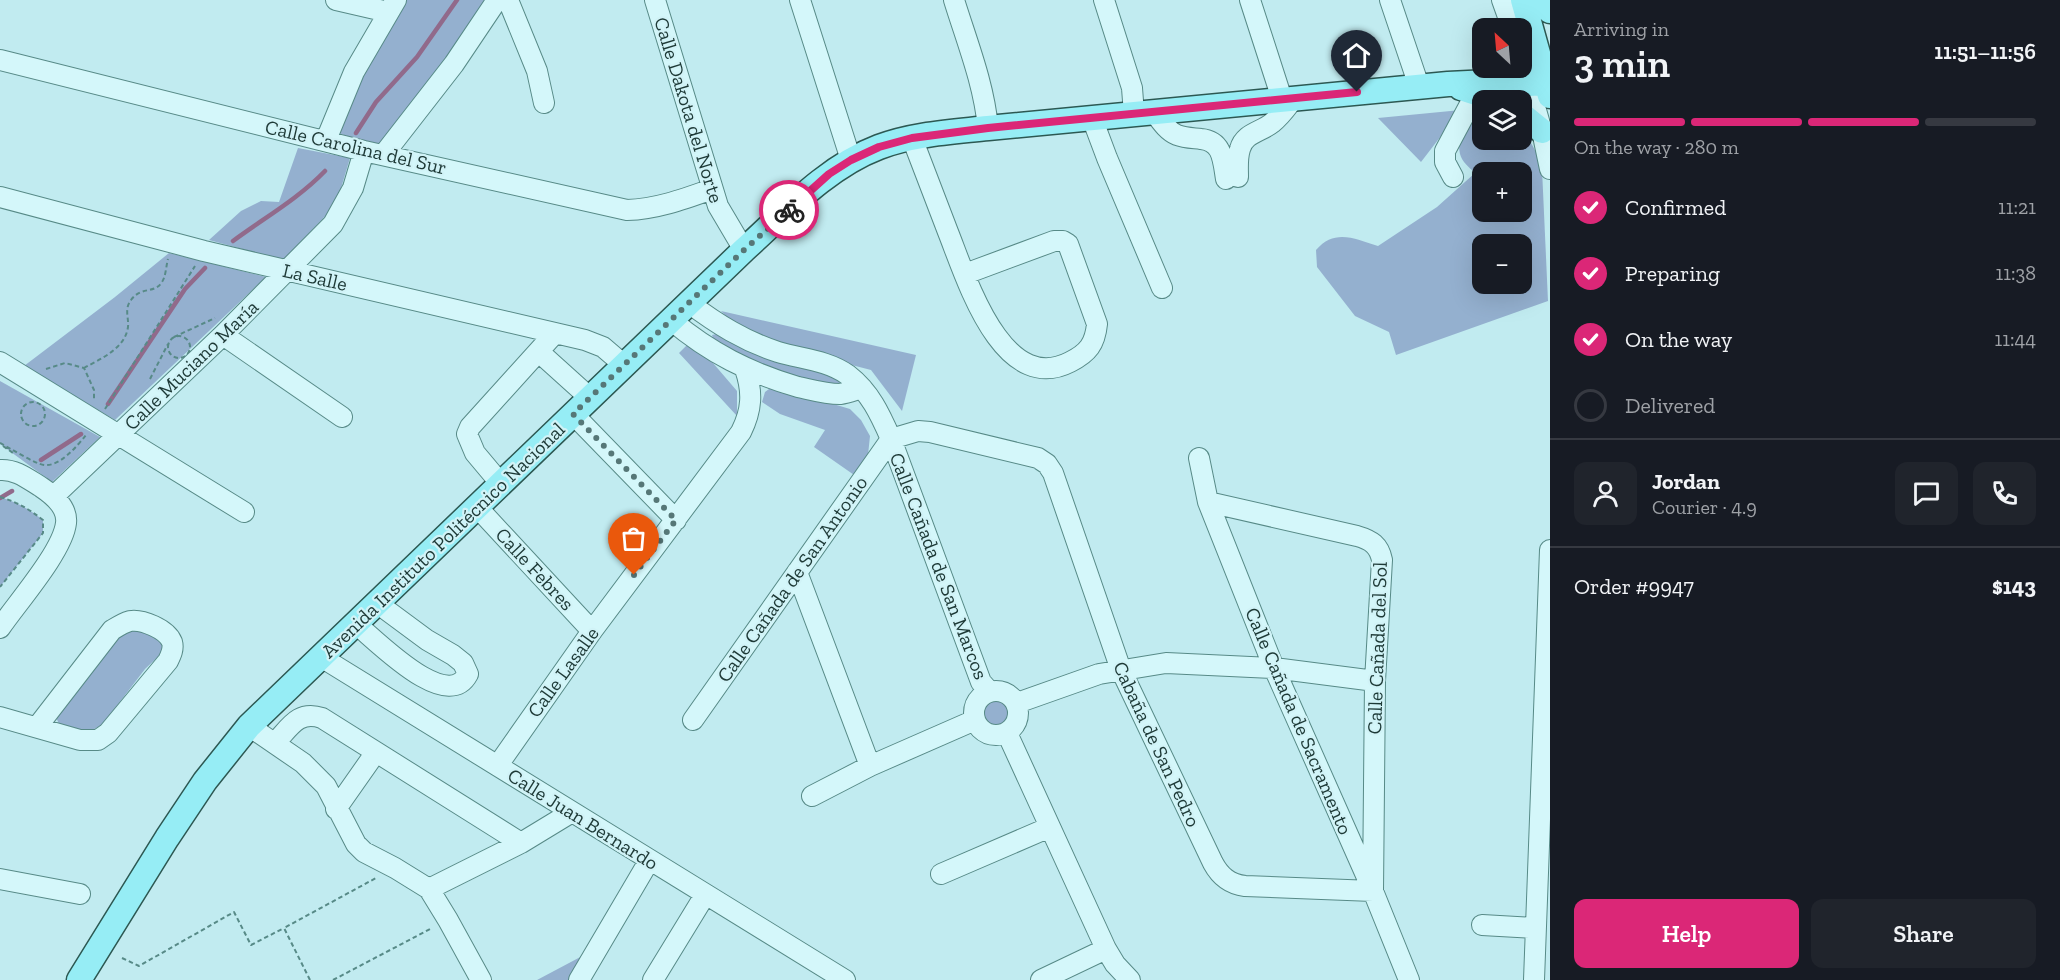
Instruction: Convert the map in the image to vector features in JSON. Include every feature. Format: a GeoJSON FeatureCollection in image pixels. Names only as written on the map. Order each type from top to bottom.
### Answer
{"type":"FeatureCollection","features":[{"type":"Feature","properties":{"kind":"main road"},"geometry":{"type":"LineString","coordinates":[[1448,84],[1527,81],[1523,0]]}},
{"type":"Feature","properties":{"kind":"main road"},"geometry":{"type":"LineString","coordinates":[[1547,0],[1550,11]]}},
{"type":"Feature","properties":{"kind":"main road","name":"Avenida Instituto Politécnico Nacional"},"geometry":{"type":"LineString","coordinates":[[80,980],[166,838],[205,780],[249,726],[744,250],[829,174],[851,160],[879,147],[912,138],[988,128],[1419,86],[1527,81]]}},
{"type":"Feature","properties":{"kind":"main road"},"geometry":{"type":"LineString","coordinates":[[1532,123],[1542,131]]}},
{"type":"Feature","properties":{"kind":"street"},"geometry":{"type":"LineString","coordinates":[[326,140],[354,72],[392,6],[336,0]]}},
{"type":"Feature","properties":{"kind":"street"},"geometry":{"type":"LineString","coordinates":[[384,154],[454,64],[497,0]]}},
{"type":"Feature","properties":{"kind":"street"},"geometry":{"type":"LineString","coordinates":[[508,0],[537,71],[544,103]]}},
{"type":"Feature","properties":{"kind":"street","name":"Calle Dakota del Norte"},"geometry":{"type":"LineString","coordinates":[[655,0],[718,206],[744,250]]}},
{"type":"Feature","properties":{"kind":"street"},"geometry":{"type":"LineString","coordinates":[[800,0],[851,160]]}},
{"type":"Feature","properties":{"kind":"street"},"geometry":{"type":"LineString","coordinates":[[954,0],[981,84],[988,128]]}},
{"type":"Feature","properties":{"kind":"street"},"geometry":{"type":"LineString","coordinates":[[1104,0],[1132,88],[1144,113],[1176,135],[1209,140],[1217,144],[1232,178],[1240,147],[1244,141],[1249,135],[1270,125],[1282,115],[1288,99],[1250,0]]}},
{"type":"Feature","properties":{"kind":"street"},"geometry":{"type":"LineString","coordinates":[[1390,0],[1419,86]]}},
{"type":"Feature","properties":{"kind":"street"},"geometry":{"type":"LineString","coordinates":[[1502,0],[1508,18]]}},
{"type":"Feature","properties":{"kind":"street","name":"Calle Carolina del Sur"},"geometry":{"type":"LineString","coordinates":[[0,60],[364,151],[627,210],[645,210],[662,206],[712,189]]}},
{"type":"Feature","properties":{"kind":"street"},"geometry":{"type":"LineString","coordinates":[[1453,177],[1444,162],[1444,151],[1527,81],[1542,131],[1550,169]]}},
{"type":"Feature","properties":{"kind":"street"},"geometry":{"type":"LineString","coordinates":[[1092,118],[1162,288]]}},
{"type":"Feature","properties":{"kind":"street"},"geometry":{"type":"LineString","coordinates":[[912,138],[965,274],[988,325],[999,339],[1024,362],[1037,368],[1049,369],[1066,365],[1089,350],[1096,337],[1097,324],[1068,244],[1063,241],[1054,241],[965,274]]}},
{"type":"Feature","properties":{"kind":"street","name":"Calle Muciano María"},"geometry":{"type":"LineString","coordinates":[[54,495],[119,434],[221,326],[289,270],[333,224],[353,188],[364,151]]}},
{"type":"Feature","properties":{"kind":"street","name":"La Salle"},"geometry":{"type":"LineString","coordinates":[[0,197],[204,251],[585,340],[603,347],[624,365]]}},
{"type":"Feature","properties":{"kind":"street","name":"Calle Cañada de San Marcos"},"geometry":{"type":"LineString","coordinates":[[689,303],[734,334],[756,344],[826,363],[846,374],[862,388],[877,408],[891,439],[981,682],[989,691]]}},
{"type":"Feature","properties":{"kind":"street"},"geometry":{"type":"LineString","coordinates":[[671,320],[708,348],[745,369],[780,382],[820,393],[841,394],[862,388]]}},
{"type":"Feature","properties":{"kind":"street"},"geometry":{"type":"LineString","coordinates":[[221,326],[342,417]]}},
{"type":"Feature","properties":{"kind":"street"},"geometry":{"type":"LineString","coordinates":[[501,484],[475,453],[467,434],[470,427],[555,333]]}},
{"type":"Feature","properties":{"kind":"street"},"geometry":{"type":"LineString","coordinates":[[539,352],[676,520]]}},
{"type":"Feature","properties":{"kind":"street"},"geometry":{"type":"LineString","coordinates":[[780,382],[788,354]]}},
{"type":"Feature","properties":{"kind":"street"},"geometry":{"type":"LineString","coordinates":[[0,362],[244,512]]}},
{"type":"Feature","properties":{"kind":"street","name":"Calle Lasalle"},"geometry":{"type":"LineString","coordinates":[[498,765],[592,631],[741,432],[747,420],[751,402],[750,386],[745,369]]}},
{"type":"Feature","properties":{"kind":"street","name":"Cabaña de San Pedro"},"geometry":{"type":"LineString","coordinates":[[891,439],[909,433],[930,432],[1038,458],[1047,464],[1053,473],[1121,670],[1213,862],[1224,878],[1236,885],[1245,886],[1372,891]]}},
{"type":"Feature","properties":{"kind":"street","name":"Calle Cañada de San Antonio"},"geometry":{"type":"LineString","coordinates":[[693,720],[891,439]]}},
{"type":"Feature","properties":{"kind":"street","name":"Calle Cañada de Sacramento"},"geometry":{"type":"LineString","coordinates":[[1199,458],[1208,502],[1274,668],[1409,980]]}},
{"type":"Feature","properties":{"kind":"street"},"geometry":{"type":"LineString","coordinates":[[0,470],[15,471],[54,495],[63,509],[66,521],[63,536],[52,555],[0,628]]}},
{"type":"Feature","properties":{"kind":"street","name":"Calle Cañada del Sol"},"geometry":{"type":"LineString","coordinates":[[1208,502],[1357,536],[1367,539],[1378,547],[1382,560],[1376,681],[1372,891]]}},
{"type":"Feature","properties":{"kind":"street","name":"Calle Febres"},"geometry":{"type":"LineString","coordinates":[[477,507],[592,631]]}},
{"type":"Feature","properties":{"kind":"street"},"geometry":{"type":"LineString","coordinates":[[1534,980],[1550,550]]}},
{"type":"Feature","properties":{"kind":"street"},"geometry":{"type":"LineString","coordinates":[[797,572],[870,766]]}},
{"type":"Feature","properties":{"kind":"street"},"geometry":{"type":"LineString","coordinates":[[356,624],[397,659],[434,683],[449,687],[457,686],[464,681],[468,674],[463,663],[421,636],[377,603]]}},
{"type":"Feature","properties":{"kind":"street"},"geometry":{"type":"LineString","coordinates":[[0,717],[80,740],[98,740],[104,737],[168,661],[172,652],[172,643],[169,638],[151,624],[132,621],[112,630],[37,727]]}},
{"type":"Feature","properties":{"kind":"street","name":"Calle Juan Bernardo"},"geometry":{"type":"LineString","coordinates":[[321,657],[845,980]]}},
{"type":"Feature","properties":{"kind":"street"},"geometry":{"type":"LineString","coordinates":[[1017,703],[1099,674],[1166,663],[1274,668],[1376,681]]}},
{"type":"Feature","properties":{"kind":"street"},"geometry":{"type":"LineString","coordinates":[[989,691],[1002,691],[1014,698],[1017,703],[1019,710],[1016,723],[1007,733],[992,735],[984,732],[975,720],[975,706],[983,694],[989,691]]}},
{"type":"Feature","properties":{"kind":"street"},"geometry":{"type":"LineString","coordinates":[[275,743],[296,721],[309,715],[322,718],[521,843]]}},
{"type":"Feature","properties":{"kind":"street"},"geometry":{"type":"LineString","coordinates":[[812,796],[870,766],[975,720]]}},
{"type":"Feature","properties":{"kind":"street"},"geometry":{"type":"LineString","coordinates":[[249,726],[316,775],[326,786],[356,844],[364,852],[395,867],[429,889],[481,980]]}},
{"type":"Feature","properties":{"kind":"street"},"geometry":{"type":"LineString","coordinates":[[1007,733],[1106,949],[1115,964],[1130,980]]}},
{"type":"Feature","properties":{"kind":"street"},"geometry":{"type":"LineString","coordinates":[[336,809],[376,752]]}},
{"type":"Feature","properties":{"kind":"street"},"geometry":{"type":"LineString","coordinates":[[429,889],[521,843],[572,812]]}},
{"type":"Feature","properties":{"kind":"street"},"geometry":{"type":"LineString","coordinates":[[941,874],[1050,827]]}},
{"type":"Feature","properties":{"kind":"street"},"geometry":{"type":"LineString","coordinates":[[579,980],[649,861]]}},
{"type":"Feature","properties":{"kind":"street"},"geometry":{"type":"LineString","coordinates":[[0,879],[80,894]]}},
{"type":"Feature","properties":{"kind":"street"},"geometry":{"type":"LineString","coordinates":[[653,980],[705,895]]}},
{"type":"Feature","properties":{"kind":"street"},"geometry":{"type":"LineString","coordinates":[[1482,925],[1535,928]]}},
{"type":"Feature","properties":{"kind":"street"},"geometry":{"type":"LineString","coordinates":[[1041,980],[1106,949]]}},
{"type":"Feature","properties":{"kind":"path"},"geometry":{"type":"LineString","coordinates":[[44,370],[65,363],[84,368],[119,346],[128,327],[126,315],[130,300],[141,290],[155,289],[163,282],[169,254]]}},
{"type":"Feature","properties":{"kind":"path"},"geometry":{"type":"LineString","coordinates":[[103,413],[199,261]]}},
{"type":"Feature","properties":{"kind":"path"},"geometry":{"type":"LineString","coordinates":[[149,383],[169,342],[174,337],[198,324],[221,326]]}},
{"type":"Feature","properties":{"kind":"path"},"geometry":{"type":"LineString","coordinates":[[169,342],[168,349],[175,357],[183,357],[188,353],[190,346],[187,340],[181,336],[174,337]]}},
{"type":"Feature","properties":{"kind":"path"},"geometry":{"type":"LineString","coordinates":[[84,368],[93,390],[95,410]]}},
{"type":"Feature","properties":{"kind":"path"},"geometry":{"type":"LineString","coordinates":[[30,399],[50,410]]}},
{"type":"Feature","properties":{"kind":"path"},"geometry":{"type":"LineString","coordinates":[[28,404],[40,405],[45,414],[42,421],[33,426],[26,424],[21,417],[22,409],[28,404]]}},
{"type":"Feature","properties":{"kind":"path"},"geometry":{"type":"LineString","coordinates":[[0,443],[44,465],[54,463],[67,455],[89,431]]}},
{"type":"Feature","properties":{"kind":"path"},"geometry":{"type":"LineString","coordinates":[[0,443],[24,461]]}},
{"type":"Feature","properties":{"kind":"path"},"geometry":{"type":"LineString","coordinates":[[0,497],[17,502],[43,520],[43,533],[0,587]]}},
{"type":"Feature","properties":{"kind":"path"},"geometry":{"type":"LineString","coordinates":[[122,958],[139,966],[234,912],[251,945],[395,867]]}},
{"type":"Feature","properties":{"kind":"path"},"geometry":{"type":"LineString","coordinates":[[333,980],[448,920]]}},
{"type":"Feature","properties":{"kind":"path"},"geometry":{"type":"LineString","coordinates":[[284,928],[310,980]]}},
{"type":"Feature","properties":{"kind":"shaded area"},"geometry":{"type":"Polygon","coordinates":[[[401,0],[488,0],[455,58],[382,146],[336,132],[340,115],[401,0]]]}},
{"type":"Feature","properties":{"kind":"shaded area"},"geometry":{"type":"Polygon","coordinates":[[[1461,110],[1421,162],[1378,118],[1461,110]]]}},
{"type":"Feature","properties":{"kind":"shaded area"},"geometry":{"type":"Polygon","coordinates":[[[1471,117],[1472,150],[1532,150],[1532,145],[1538,158],[1542,169],[1548,301],[1396,355],[1389,332],[1355,316],[1317,267],[1316,250],[1323,243],[1338,237],[1353,238],[1378,246],[1437,207],[1472,176],[1472,222],[1532,222],[1532,162],[1472,162],[1472,170],[1462,160],[1459,147],[1461,134],[1471,117]]]}},
{"type":"Feature","properties":{"kind":"shaded area"},"geometry":{"type":"Polygon","coordinates":[[[298,148],[350,158],[336,205],[283,260],[209,240],[241,211],[261,201],[279,202],[298,148]]]}},
{"type":"Feature","properties":{"kind":"shaded area"},"geometry":{"type":"Polygon","coordinates":[[[169,253],[266,277],[115,420],[24,366],[115,297],[169,253]]]}},
{"type":"Feature","properties":{"kind":"shaded area"},"geometry":{"type":"Polygon","coordinates":[[[721,311],[916,355],[902,411],[871,370],[747,338],[721,311]]]}},
{"type":"Feature","properties":{"kind":"shaded area"},"geometry":{"type":"Polygon","coordinates":[[[721,333],[764,358],[803,364],[846,377],[843,384],[827,385],[794,380],[716,347],[712,335],[721,333]]]}},
{"type":"Feature","properties":{"kind":"shaded area"},"geometry":{"type":"Polygon","coordinates":[[[690,342],[701,349],[737,391],[737,416],[679,353],[690,342]]]}},
{"type":"Feature","properties":{"kind":"shaded area"},"geometry":{"type":"Polygon","coordinates":[[[0,381],[100,437],[52,482],[0,444],[0,381]]]}},
{"type":"Feature","properties":{"kind":"shaded area"},"geometry":{"type":"Polygon","coordinates":[[[773,386],[850,409],[861,420],[870,436],[868,455],[857,477],[814,447],[825,430],[780,414],[762,402],[765,392],[773,386]]]}},
{"type":"Feature","properties":{"kind":"shaded area"},"geometry":{"type":"Polygon","coordinates":[[[0,497],[23,506],[43,520],[43,533],[0,587],[0,497]]]}},
{"type":"Feature","properties":{"kind":"shaded area"},"geometry":{"type":"Polygon","coordinates":[[[133,625],[165,642],[162,653],[145,669],[103,724],[89,732],[60,726],[53,711],[116,631],[133,625]]]}},
{"type":"Feature","properties":{"kind":"shaded area"},"geometry":{"type":"Polygon","coordinates":[[[996,697],[1006,702],[1011,712],[1006,722],[996,727],[986,722],[981,712],[986,702],[996,697]]]}},
{"type":"Feature","properties":{"kind":"shaded area"},"geometry":{"type":"Polygon","coordinates":[[[586,954],[570,980],[537,980],[586,954]]]}},
{"type":"Feature","properties":{"kind":"waterway"},"geometry":{"type":"LineString","coordinates":[[356,133],[376,102],[417,57],[457,0]]}},
{"type":"Feature","properties":{"kind":"waterway"},"geometry":{"type":"LineString","coordinates":[[233,241],[292,199],[325,171]]}},
{"type":"Feature","properties":{"kind":"waterway"},"geometry":{"type":"LineString","coordinates":[[108,404],[185,289],[205,268]]}},
{"type":"Feature","properties":{"kind":"waterway"},"geometry":{"type":"LineString","coordinates":[[41,460],[81,434]]}},
{"type":"Feature","properties":{"kind":"waterway"},"geometry":{"type":"LineString","coordinates":[[0,498],[12,491]]}},
{"type":"Feature","properties":{"kind":"way so far"},"geometry":{"type":"LineString","coordinates":[[634,575],[676,520],[573,414],[744,250],[789,210]]}},
{"type":"Feature","properties":{"kind":"route"},"geometry":{"type":"LineString","coordinates":[[789,210],[829,174],[851,160],[879,147],[912,138],[988,128],[1357,92]]}}]}
